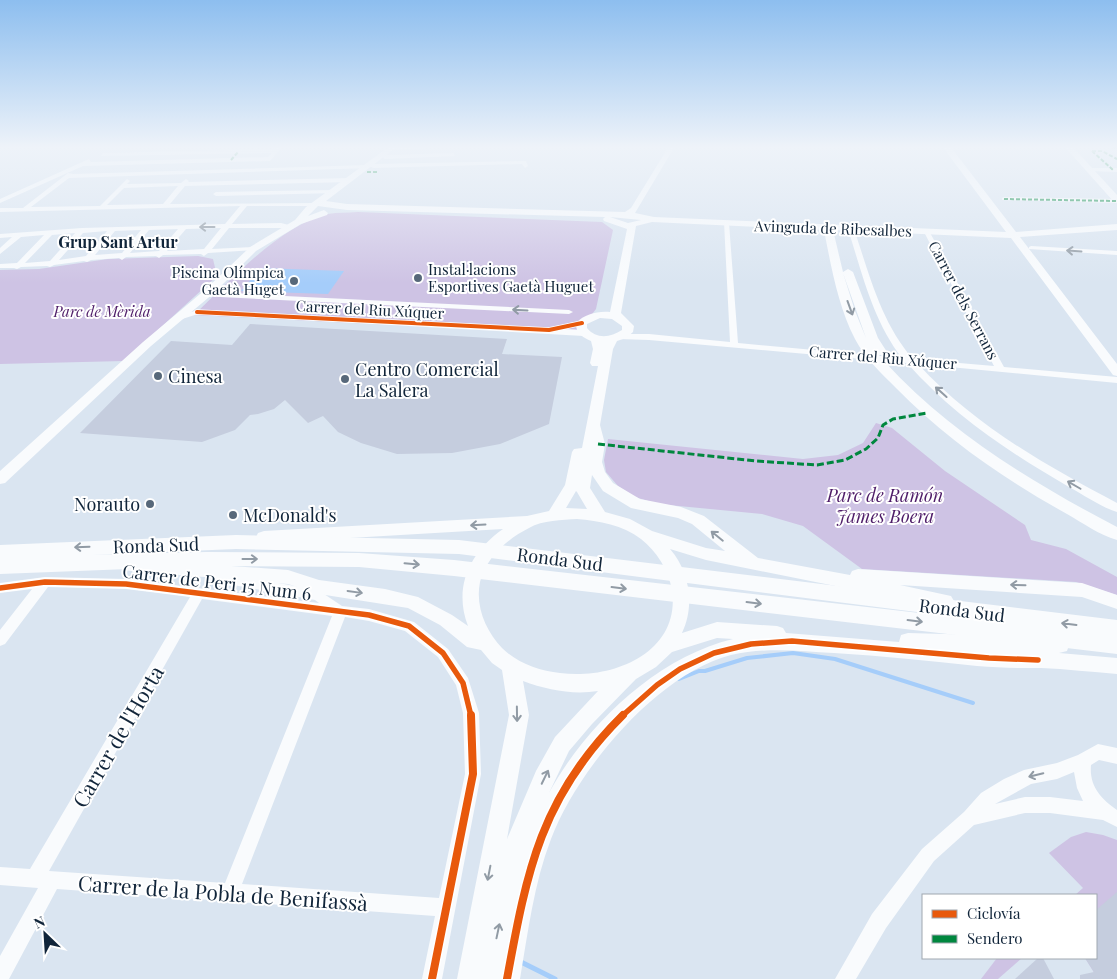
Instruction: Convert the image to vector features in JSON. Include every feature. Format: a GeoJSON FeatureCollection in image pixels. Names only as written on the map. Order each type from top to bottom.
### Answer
{"type":"FeatureCollection","features":[{"type":"Feature","properties":{"kind":"main road","name":"Avinguda de Ribesalbes"},"geometry":{"type":"LineString","coordinates":[[294,224],[334,192]]}},
{"type":"Feature","properties":{"kind":"main road"},"geometry":{"type":"LineString","coordinates":[[313,207],[329,208],[332,200],[341,192]]}},
{"type":"Feature","properties":{"kind":"main road"},"geometry":{"type":"LineString","coordinates":[[600,315],[606,310],[608,305],[630,219],[646,192]]}},
{"type":"Feature","properties":{"kind":"main road"},"geometry":{"type":"LineString","coordinates":[[982,192],[1017,235],[1031,248],[1117,359]]}},
{"type":"Feature","properties":{"kind":"main road"},"geometry":{"type":"LineString","coordinates":[[985,192],[1117,372]]}},
{"type":"Feature","properties":{"kind":"main road","name":"Avinguda de Ribesalbes"},"geometry":{"type":"LineString","coordinates":[[148,342],[188,313],[218,276],[230,269],[251,251],[294,224],[329,208],[1017,235],[1117,227]]}},
{"type":"Feature","properties":{"kind":"main road"},"geometry":{"type":"LineString","coordinates":[[600,516],[582,488],[607,349],[616,338],[627,332],[628,326],[615,313],[630,219]]}},
{"type":"Feature","properties":{"kind":"main road"},"geometry":{"type":"LineString","coordinates":[[832,228],[848,305],[860,337],[939,410],[994,452],[1070,499],[1117,524]]}},
{"type":"Feature","properties":{"kind":"main road","name":"Avinguda de Ribesalbes"},"geometry":{"type":"LineString","coordinates":[[3,476],[207,290]]}},
{"type":"Feature","properties":{"kind":"main road"},"geometry":{"type":"LineString","coordinates":[[554,515],[572,485],[599,349],[587,332],[589,318],[600,315],[619,318]]}},
{"type":"Feature","properties":{"kind":"main road"},"geometry":{"type":"LineString","coordinates":[[587,332],[616,338]]}},
{"type":"Feature","properties":{"kind":"main road"},"geometry":{"type":"LineString","coordinates":[[880,356],[904,390],[927,413],[984,456],[1061,505],[1117,534]]}},
{"type":"Feature","properties":{"kind":"main road"},"geometry":{"type":"LineString","coordinates":[[594,426],[598,444],[595,462],[598,473],[608,487],[636,504],[681,513],[698,520],[731,547],[757,563]]}},
{"type":"Feature","properties":{"kind":"main road"},"geometry":{"type":"LineString","coordinates":[[236,542],[265,537],[527,522],[554,515],[577,513],[600,516],[624,523],[646,535],[706,554],[939,599],[994,615]]}},
{"type":"Feature","properties":{"kind":"main road"},"geometry":{"type":"LineString","coordinates":[[527,522],[501,538],[481,559],[471,585],[472,614],[485,642],[511,666],[548,681],[589,684],[629,674]]}},
{"type":"Feature","properties":{"kind":"main road"},"geometry":{"type":"LineString","coordinates":[[488,979],[520,835],[544,779],[562,744],[585,717],[629,674],[650,662],[666,646],[681,616],[681,585],[668,557],[646,535]]}},
{"type":"Feature","properties":{"kind":"main road","name":"Ronda Sud"},"geometry":{"type":"LineString","coordinates":[[0,552],[236,542],[459,547],[662,571],[706,587],[1117,646]]}},
{"type":"Feature","properties":{"kind":"main road","name":"Ronda Sud"},"geometry":{"type":"LineString","coordinates":[[0,566],[206,559],[359,560],[454,568],[660,592],[706,587],[994,615],[1117,630]]}},
{"type":"Feature","properties":{"kind":"main road"},"geometry":{"type":"LineString","coordinates":[[114,563],[146,568],[205,570],[288,578],[319,587],[385,596],[412,602],[446,620],[474,641],[485,642]]}},
{"type":"Feature","properties":{"kind":"main road"},"geometry":{"type":"LineString","coordinates":[[810,574],[1050,587],[1082,590],[1117,602]]}},
{"type":"Feature","properties":{"kind":"main road"},"geometry":{"type":"LineString","coordinates":[[666,646],[717,630],[867,640],[1010,655],[1038,660],[1117,666]]}},
{"type":"Feature","properties":{"kind":"main road"},"geometry":{"type":"LineString","coordinates":[[867,640],[1117,646]]}},
{"type":"Feature","properties":{"kind":"main road"},"geometry":{"type":"LineString","coordinates":[[507,979],[526,878],[547,822],[579,765],[604,734],[631,707],[674,674],[706,656],[744,644],[778,642],[902,649],[1014,661],[1038,660]]}},
{"type":"Feature","properties":{"kind":"main road"},"geometry":{"type":"LineString","coordinates":[[470,979],[519,715],[511,666]]}},
{"type":"Feature","properties":{"kind":"street"},"geometry":{"type":"LineString","coordinates":[[0,201],[20,192]]}},
{"type":"Feature","properties":{"kind":"street"},"geometry":{"type":"LineString","coordinates":[[25,209],[47,192]]}},
{"type":"Feature","properties":{"kind":"street"},"geometry":{"type":"LineString","coordinates":[[102,207],[117,192]]}},
{"type":"Feature","properties":{"kind":"street"},"geometry":{"type":"LineString","coordinates":[[165,206],[177,192]]}},
{"type":"Feature","properties":{"kind":"street"},"geometry":{"type":"LineString","coordinates":[[207,204],[218,192]]}},
{"type":"Feature","properties":{"kind":"street"},"geometry":{"type":"LineString","coordinates":[[216,194],[334,192]]}},
{"type":"Feature","properties":{"kind":"street"},"geometry":{"type":"LineString","coordinates":[[205,253],[251,194]]}},
{"type":"Feature","properties":{"kind":"street"},"geometry":{"type":"LineString","coordinates":[[1004,200],[1117,200]]}},
{"type":"Feature","properties":{"kind":"street"},"geometry":{"type":"LineString","coordinates":[[0,210],[207,204],[313,207]]}},
{"type":"Feature","properties":{"kind":"street"},"geometry":{"type":"LineString","coordinates":[[1,236],[113,228],[294,224]]}},
{"type":"Feature","properties":{"kind":"street"},"geometry":{"type":"LineString","coordinates":[[726,224],[734,344]]}},
{"type":"Feature","properties":{"kind":"street"},"geometry":{"type":"LineString","coordinates":[[160,255],[184,227]]}},
{"type":"Feature","properties":{"kind":"street"},"geometry":{"type":"LineString","coordinates":[[88,260],[113,228]]}},
{"type":"Feature","properties":{"kind":"street"},"geometry":{"type":"LineString","coordinates":[[123,256],[147,228]]}},
{"type":"Feature","properties":{"kind":"street"},"geometry":{"type":"LineString","coordinates":[[851,229],[879,310],[896,343],[931,384],[982,426],[1050,471],[1117,508]]}},
{"type":"Feature","properties":{"kind":"street"},"geometry":{"type":"LineString","coordinates":[[51,264],[82,230]]}},
{"type":"Feature","properties":{"kind":"street"},"geometry":{"type":"LineString","coordinates":[[17,267],[51,232]]}},
{"type":"Feature","properties":{"kind":"street","name":"Carrer dels Serrans"},"geometry":{"type":"LineString","coordinates":[[927,232],[1000,368]]}},
{"type":"Feature","properties":{"kind":"street"},"geometry":{"type":"LineString","coordinates":[[0,252],[20,234]]}},
{"type":"Feature","properties":{"kind":"street"},"geometry":{"type":"LineString","coordinates":[[1031,248],[1117,254]]}},
{"type":"Feature","properties":{"kind":"street"},"geometry":{"type":"LineString","coordinates":[[0,268],[123,256],[251,251]]}},
{"type":"Feature","properties":{"kind":"street","name":"Carrer del Riu Xúquer"},"geometry":{"type":"LineString","coordinates":[[207,290],[220,295],[569,312]]}},
{"type":"Feature","properties":{"kind":"street","name":"Carrer del Riu Xúquer"},"geometry":{"type":"LineString","coordinates":[[324,319],[335,301]]}},
{"type":"Feature","properties":{"kind":"street","name":"Carrer del Riu Xúquer"},"geometry":{"type":"LineString","coordinates":[[458,326],[466,307]]}},
{"type":"Feature","properties":{"kind":"street","name":"Carrer del Riu Xúquer"},"geometry":{"type":"LineString","coordinates":[[188,313],[587,332]]}},
{"type":"Feature","properties":{"kind":"street","name":"Carrer del Riu Xúquer"},"geometry":{"type":"LineString","coordinates":[[628,326],[649,337]]}},
{"type":"Feature","properties":{"kind":"street","name":"Carrer del Riu Xúquer"},"geometry":{"type":"LineString","coordinates":[[616,338],[649,337],[880,356],[1117,380]]}},
{"type":"Feature","properties":{"kind":"street"},"geometry":{"type":"LineString","coordinates":[[186,570],[318,595],[340,612],[230,892]]}},
{"type":"Feature","properties":{"kind":"street"},"geometry":{"type":"LineString","coordinates":[[0,640],[45,582]]}},
{"type":"Feature","properties":{"kind":"street","name":"Carrer de Peri 15 Num 6"},"geometry":{"type":"LineString","coordinates":[[0,588],[45,582],[126,584],[369,616],[409,626],[443,653],[463,683],[471,714],[472,774],[432,979]]}},
{"type":"Feature","properties":{"kind":"street","name":"Carrer de l'Horta"},"geometry":{"type":"LineString","coordinates":[[0,976],[44,879],[200,593]]}},
{"type":"Feature","properties":{"kind":"street"},"geometry":{"type":"LineString","coordinates":[[846,979],[879,920],[928,855],[970,818],[987,799],[1030,776],[1057,771],[1083,761],[1098,752],[1117,756]]}},
{"type":"Feature","properties":{"kind":"street"},"geometry":{"type":"LineString","coordinates":[[1083,761],[1080,775],[1085,788],[1088,794],[1110,816]]}},
{"type":"Feature","properties":{"kind":"street"},"geometry":{"type":"LineString","coordinates":[[970,818],[1025,805],[1050,805],[1110,816]]}},
{"type":"Feature","properties":{"kind":"street","name":"Carrer de la Pobla de Benifassà"},"geometry":{"type":"LineString","coordinates":[[0,876],[446,908]]}},
{"type":"Feature","properties":{"kind":"green space","name":"Instal·lacions Esportives Gaetà Huguet"},"geometry":{"type":"Polygon","coordinates":[[[358,212],[602,222],[613,230],[596,309],[577,334],[194,315],[256,256],[292,230],[310,220],[328,214],[358,212]]]}},
{"type":"Feature","properties":{"kind":"green space","name":"Parc de Mèrida"},"geometry":{"type":"Polygon","coordinates":[[[198,256],[213,259],[217,276],[124,361],[0,364],[0,270],[39,269],[108,259],[198,256]]]}},
{"type":"Feature","properties":{"kind":"green space","name":"Parc de Ramón James Boera"},"geometry":{"type":"Polygon","coordinates":[[[876,423],[892,428],[945,471],[1025,525],[1031,540],[1066,549],[1117,577],[1117,595],[1076,582],[862,569],[803,526],[762,514],[658,504],[635,497],[618,486],[606,472],[604,460],[608,439],[803,459],[838,455],[863,443],[876,423]]]}},
{"type":"Feature","properties":{"kind":"green space"},"geometry":{"type":"Polygon","coordinates":[[[1086,832],[1117,840],[1117,979],[1098,979],[1086,959],[1097,959],[1097,894],[1076,894],[1083,888],[1049,853],[1071,837],[1086,832]]]}},
{"type":"Feature","properties":{"kind":"green space"},"geometry":{"type":"Polygon","coordinates":[[[996,959],[1021,959],[998,979],[981,979],[996,959]]]}},
{"type":"Feature","properties":{"kind":"water","name":"Piscina Olímpica Gaetà Huget"},"geometry":{"type":"Polygon","coordinates":[[[261,268],[344,271],[328,294],[241,291],[261,268]]]}},
{"type":"Feature","properties":{"kind":"building","name":"Centro Comercial La Salera"},"geometry":{"type":"Polygon","coordinates":[[[250,324],[507,339],[502,354],[562,357],[549,424],[500,444],[452,453],[397,454],[361,443],[338,432],[323,416],[308,423],[285,400],[274,409],[250,415],[235,430],[202,442],[80,433],[171,341],[232,345],[250,324]]]}},
{"type":"Feature","properties":{"kind":"building"},"geometry":{"type":"Polygon","coordinates":[[[1117,892],[1117,979],[1080,979],[1080,975],[1094,972],[1086,959],[1097,959],[1097,909],[1117,892]]]}},
{"type":"Feature","properties":{"kind":"building"},"geometry":{"type":"Polygon","coordinates":[[[1037,959],[1044,959],[1054,979],[1015,979],[1037,959]]]}},
{"type":"Feature","properties":{"kind":"waterway"},"geometry":{"type":"LineString","coordinates":[[679,679],[699,671],[705,671],[747,658],[793,653],[835,659],[973,703]]}},
{"type":"Feature","properties":{"kind":"waterway"},"geometry":{"type":"LineString","coordinates":[[521,962],[555,979]]}},
{"type":"Feature","properties":{"kind":"marked path"},"geometry":{"type":"LineString","coordinates":[[1004,199],[1117,201]]}},
{"type":"Feature","properties":{"kind":"marked path"},"geometry":{"type":"LineString","coordinates":[[598,444],[756,461],[817,465],[845,460],[866,449],[878,438],[883,425],[893,419],[927,413]]}},
{"type":"Feature","properties":{"kind":"cycle path"},"geometry":{"type":"LineString","coordinates":[[197,312],[549,330],[582,323]]}},
{"type":"Feature","properties":{"kind":"cycle path"},"geometry":{"type":"LineString","coordinates":[[0,588],[45,582],[126,584],[369,615],[409,626],[443,653],[463,683],[471,713],[473,774],[432,979]]}},
{"type":"Feature","properties":{"kind":"cycle path"},"geometry":{"type":"LineString","coordinates":[[507,979],[522,899],[532,860],[546,822],[559,797],[574,773],[612,726],[634,704],[680,669],[705,656],[732,647],[779,641],[1002,659],[1038,660]]}},
{"type":"Feature","properties":{"kind":"place","name":"Instal·lacions Esportives Gaetà Huguet"},"geometry":{"type":"Point","coordinates":[418,278]}},
{"type":"Feature","properties":{"kind":"place","name":"Piscina Olímpica Gaetà Huget"},"geometry":{"type":"Point","coordinates":[294,281]}},
{"type":"Feature","properties":{"kind":"place","name":"Cinesa"},"geometry":{"type":"Point","coordinates":[158,376]}},
{"type":"Feature","properties":{"kind":"place","name":"Centro Comercial La Salera"},"geometry":{"type":"Point","coordinates":[345,379]}},
{"type":"Feature","properties":{"kind":"place","name":"Norauto"},"geometry":{"type":"Point","coordinates":[150,504]}},
{"type":"Feature","properties":{"kind":"place","name":"McDonald's"},"geometry":{"type":"Point","coordinates":[233,515]}},
{"type":"Feature","properties":{"kind":"district","name":"Grup Sant Artur"},"geometry":{"type":"Point","coordinates":[118,241]}}]}
